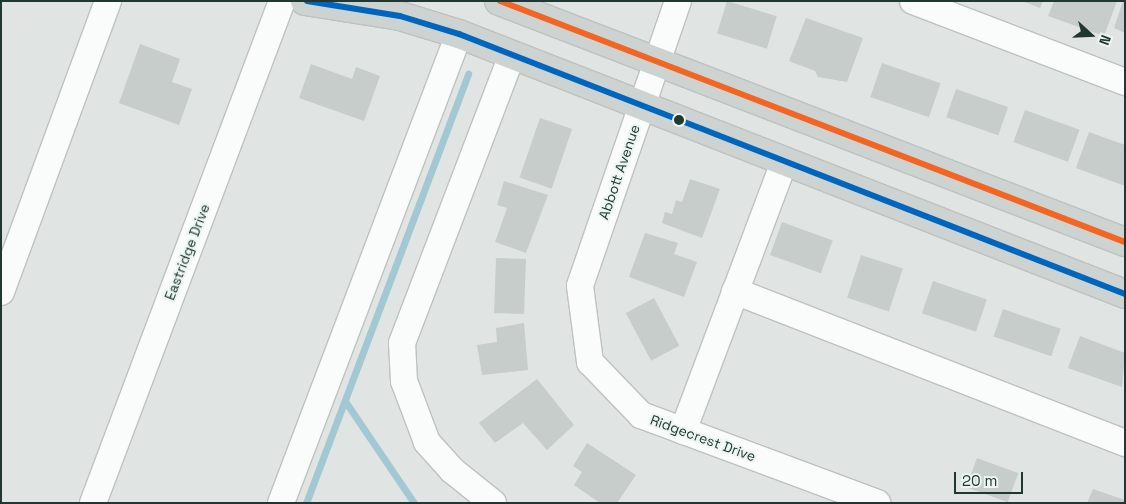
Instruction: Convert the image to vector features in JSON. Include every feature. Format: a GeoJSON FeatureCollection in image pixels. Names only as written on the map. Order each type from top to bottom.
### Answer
{"type":"FeatureCollection","features":[{"type":"Feature","properties":{"kind":"main road"},"geometry":{"type":"LineString","coordinates":[[305,1],[400,16],[459,34],[1125,294]]}},
{"type":"Feature","properties":{"kind":"main road"},"geometry":{"type":"LineString","coordinates":[[499,1],[1125,242]]}},
{"type":"Feature","properties":{"kind":"street"},"geometry":{"type":"LineString","coordinates":[[1,292],[108,1]]}},
{"type":"Feature","properties":{"kind":"street","name":"Eastridge Drive"},"geometry":{"type":"LineString","coordinates":[[93,503],[282,1]]}},
{"type":"Feature","properties":{"kind":"street","name":"Abbott Avenue"},"geometry":{"type":"LineString","coordinates":[[580,286],[678,1]]}},
{"type":"Feature","properties":{"kind":"street"},"geometry":{"type":"LineString","coordinates":[[913,1],[1125,82]]}},
{"type":"Feature","properties":{"kind":"street"},"geometry":{"type":"LineString","coordinates":[[281,503],[459,34]]}},
{"type":"Feature","properties":{"kind":"street"},"geometry":{"type":"LineString","coordinates":[[494,503],[452,470],[427,442],[404,380],[402,343],[512,55]]}},
{"type":"Feature","properties":{"kind":"street"},"geometry":{"type":"LineString","coordinates":[[683,431],[784,162]]}},
{"type":"Feature","properties":{"kind":"street","name":"Ridgecrest Drive"},"geometry":{"type":"LineString","coordinates":[[580,286],[590,362],[642,415],[877,503]]}},
{"type":"Feature","properties":{"kind":"street"},"geometry":{"type":"LineString","coordinates":[[736,291],[1125,443]]}},
{"type":"Feature","properties":{"kind":"building"},"geometry":{"type":"Polygon","coordinates":[[[727,1],[777,16],[767,49],[717,34],[727,1]]]}},
{"type":"Feature","properties":{"kind":"building"},"geometry":{"type":"Polygon","coordinates":[[[1022,1],[1043,1],[1040,8],[1022,1]]]}},
{"type":"Feature","properties":{"kind":"building"},"geometry":{"type":"Polygon","coordinates":[[[1054,1],[1117,1],[1104,36],[1048,16],[1054,1]]]}},
{"type":"Feature","properties":{"kind":"building"},"geometry":{"type":"Polygon","coordinates":[[[1123,1],[1125,1],[1125,33],[1114,28],[1123,1]]]}},
{"type":"Feature","properties":{"kind":"building"},"geometry":{"type":"Polygon","coordinates":[[[806,18],[863,38],[847,82],[818,77],[815,71],[789,61],[806,18]]]}},
{"type":"Feature","properties":{"kind":"building"},"geometry":{"type":"Polygon","coordinates":[[[140,44],[180,59],[172,82],[192,89],[179,125],[119,103],[140,44]]]}},
{"type":"Feature","properties":{"kind":"building"},"geometry":{"type":"Polygon","coordinates":[[[882,63],[941,83],[929,117],[870,97],[882,63]]]}},
{"type":"Feature","properties":{"kind":"building"},"geometry":{"type":"Polygon","coordinates":[[[311,64],[352,79],[356,67],[380,76],[364,121],[299,98],[311,64]]]}},
{"type":"Feature","properties":{"kind":"building"},"geometry":{"type":"Polygon","coordinates":[[[956,89],[1008,107],[998,135],[946,117],[956,89]]]}},
{"type":"Feature","properties":{"kind":"building"},"geometry":{"type":"Polygon","coordinates":[[[1025,110],[1080,130],[1068,162],[1013,142],[1025,110]]]}},
{"type":"Feature","properties":{"kind":"building"},"geometry":{"type":"Polygon","coordinates":[[[540,118],[572,129],[552,189],[519,178],[540,118]]]}},
{"type":"Feature","properties":{"kind":"building"},"geometry":{"type":"Polygon","coordinates":[[[1089,132],[1125,145],[1125,186],[1076,168],[1089,132]]]}},
{"type":"Feature","properties":{"kind":"building"},"geometry":{"type":"Polygon","coordinates":[[[690,179],[720,189],[702,238],[662,223],[665,212],[672,214],[676,200],[682,202],[690,179]]]}},
{"type":"Feature","properties":{"kind":"building"},"geometry":{"type":"Polygon","coordinates":[[[504,181],[548,195],[526,253],[495,242],[507,208],[497,205],[504,181]]]}},
{"type":"Feature","properties":{"kind":"building"},"geometry":{"type":"Polygon","coordinates":[[[782,222],[833,240],[821,273],[770,255],[782,222]]]}},
{"type":"Feature","properties":{"kind":"building"},"geometry":{"type":"Polygon","coordinates":[[[645,233],[678,243],[674,254],[697,262],[684,297],[629,277],[645,233]]]}},
{"type":"Feature","properties":{"kind":"building"},"geometry":{"type":"Polygon","coordinates":[[[861,255],[903,269],[889,311],[847,298],[861,255]]]}},
{"type":"Feature","properties":{"kind":"building"},"geometry":{"type":"Polygon","coordinates":[[[496,258],[526,259],[524,314],[494,313],[496,258]]]}},
{"type":"Feature","properties":{"kind":"building"},"geometry":{"type":"Polygon","coordinates":[[[933,281],[987,300],[976,332],[922,313],[933,281]]]}},
{"type":"Feature","properties":{"kind":"building"},"geometry":{"type":"Polygon","coordinates":[[[654,298],[679,346],[651,361],[626,313],[654,298]]]}},
{"type":"Feature","properties":{"kind":"building"},"geometry":{"type":"Polygon","coordinates":[[[1003,309],[1061,329],[1051,356],[994,336],[1003,309]]]}},
{"type":"Feature","properties":{"kind":"building"},"geometry":{"type":"Polygon","coordinates":[[[524,323],[528,370],[482,375],[477,345],[497,342],[496,328],[524,323]]]}},
{"type":"Feature","properties":{"kind":"building"},"geometry":{"type":"Polygon","coordinates":[[[1080,336],[1125,353],[1122,387],[1068,368],[1080,336]]]}},
{"type":"Feature","properties":{"kind":"building"},"geometry":{"type":"Polygon","coordinates":[[[537,379],[574,425],[547,450],[523,423],[495,443],[479,423],[537,379]]]}},
{"type":"Feature","properties":{"kind":"building"},"geometry":{"type":"Polygon","coordinates":[[[587,443],[636,475],[617,503],[600,503],[574,485],[582,472],[573,466],[587,443]]]}},
{"type":"Feature","properties":{"kind":"building"},"geometry":{"type":"Polygon","coordinates":[[[977,458],[1018,473],[1008,502],[966,487],[977,458]]]}},
{"type":"Feature","properties":{"kind":"building"},"geometry":{"type":"Polygon","coordinates":[[[1093,489],[1125,500],[1125,503],[1087,503],[1093,489]]]}},
{"type":"Feature","properties":{"kind":"waterway"},"geometry":{"type":"LineString","coordinates":[[306,503],[468,74]]}},
{"type":"Feature","properties":{"kind":"waterway"},"geometry":{"type":"LineString","coordinates":[[345,401],[414,503]]}},
{"type":"Feature","properties":{"kind":"transit line"},"geometry":{"type":"LineString","coordinates":[[307,1],[400,16],[459,34],[1125,294]]}},
{"type":"Feature","properties":{"kind":"transit line","name":"20"},"geometry":{"type":"LineString","coordinates":[[500,1],[1125,242]]}}]}
